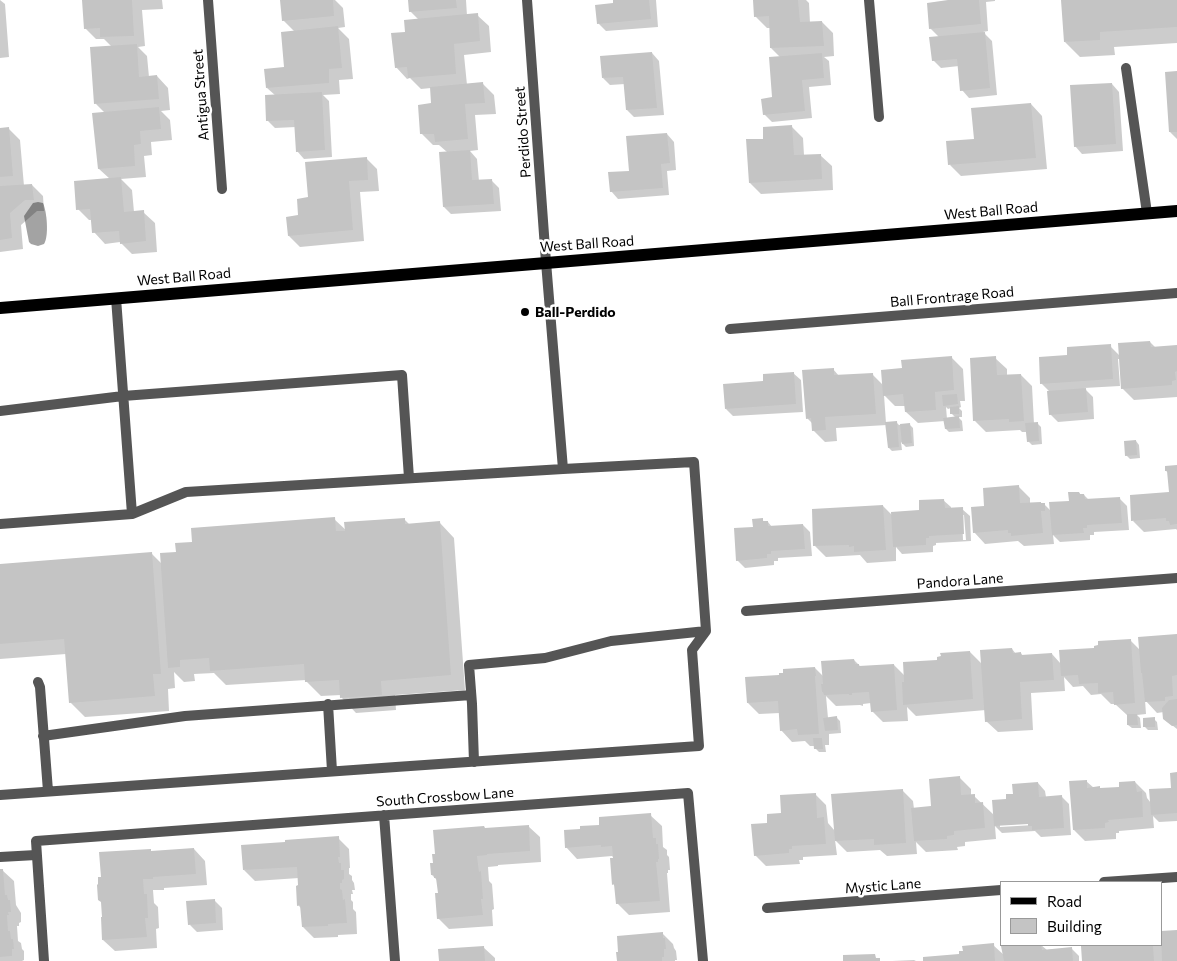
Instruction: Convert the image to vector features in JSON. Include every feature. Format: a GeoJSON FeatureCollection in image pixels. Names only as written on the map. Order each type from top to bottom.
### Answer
{"type":"FeatureCollection","features":[{"type":"Feature","properties":{"kind":"main road","name":"West Ball Road"},"geometry":{"type":"LineString","coordinates":[[0,308],[1177,210]]}},
{"type":"Feature","properties":{"kind":"street","name":"Antigua Street"},"geometry":{"type":"LineString","coordinates":[[208,0],[222,188]]}},
{"type":"Feature","properties":{"kind":"street","name":"Perdido Street"},"geometry":{"type":"LineString","coordinates":[[527,0],[563,469]]}},
{"type":"Feature","properties":{"kind":"street"},"geometry":{"type":"LineString","coordinates":[[869,0],[879,117]]}},
{"type":"Feature","properties":{"kind":"street"},"geometry":{"type":"LineString","coordinates":[[1126,68],[1147,213]]}},
{"type":"Feature","properties":{"kind":"street","name":"Ball Frontrage Road"},"geometry":{"type":"LineString","coordinates":[[730,329],[1177,293]]}},
{"type":"Feature","properties":{"kind":"street"},"geometry":{"type":"LineString","coordinates":[[116,298],[132,514]]}},
{"type":"Feature","properties":{"kind":"street"},"geometry":{"type":"LineString","coordinates":[[0,411],[123,396],[402,375],[410,478]]}},
{"type":"Feature","properties":{"kind":"street"},"geometry":{"type":"LineString","coordinates":[[0,524],[132,514],[186,492],[694,462],[706,631],[692,650],[699,746],[213,778],[0,795]]}},
{"type":"Feature","properties":{"kind":"street","name":"Pandora Lane"},"geometry":{"type":"LineString","coordinates":[[746,611],[1177,578]]}},
{"type":"Feature","properties":{"kind":"street"},"geometry":{"type":"LineString","coordinates":[[474,762],[468,665],[545,658],[611,641],[706,631]]}},
{"type":"Feature","properties":{"kind":"street"},"geometry":{"type":"LineString","coordinates":[[38,682],[40,687],[48,791]]}},
{"type":"Feature","properties":{"kind":"street"},"geometry":{"type":"LineString","coordinates":[[43,736],[185,716],[471,695]]}},
{"type":"Feature","properties":{"kind":"street"},"geometry":{"type":"LineString","coordinates":[[328,704],[332,771]]}},
{"type":"Feature","properties":{"kind":"street","name":"South Crossbow Lane"},"geometry":{"type":"LineString","coordinates":[[36,856],[36,841],[688,793],[702,961]]}},
{"type":"Feature","properties":{"kind":"street"},"geometry":{"type":"LineString","coordinates":[[384,816],[395,961]]}},
{"type":"Feature","properties":{"kind":"street"},"geometry":{"type":"LineString","coordinates":[[0,857],[36,856],[44,961]]}},
{"type":"Feature","properties":{"kind":"street"},"geometry":{"type":"LineString","coordinates":[[1119,881],[1177,877]]}},
{"type":"Feature","properties":{"kind":"street","name":"Mystic Lane"},"geometry":{"type":"LineString","coordinates":[[767,908],[1000,890]]}},
{"type":"Feature","properties":{"kind":"shaded area"},"geometry":{"type":"Polygon","coordinates":[[[33,203],[43,203],[47,230],[44,244],[38,246],[29,242],[24,216],[33,203]]]}},
{"type":"Feature","properties":{"kind":"building"},"geometry":{"type":"Polygon","coordinates":[[[82,0],[132,0],[134,36],[100,37],[100,28],[84,29],[82,0]]]}},
{"type":"Feature","properties":{"kind":"building"},"geometry":{"type":"Polygon","coordinates":[[[280,0],[333,0],[334,16],[282,21],[280,0]]]}},
{"type":"Feature","properties":{"kind":"building"},"geometry":{"type":"Polygon","coordinates":[[[408,0],[456,0],[457,8],[409,12],[408,0]]]}},
{"type":"Feature","properties":{"kind":"building"},"geometry":{"type":"Polygon","coordinates":[[[613,0],[649,0],[651,19],[597,24],[595,5],[613,3],[613,0]]]}},
{"type":"Feature","properties":{"kind":"building"},"geometry":{"type":"Polygon","coordinates":[[[753,0],[798,0],[800,22],[822,21],[824,46],[770,48],[769,16],[754,17],[753,0]]]}},
{"type":"Feature","properties":{"kind":"building"},"geometry":{"type":"Polygon","coordinates":[[[948,0],[979,0],[981,24],[929,29],[927,3],[948,0]]]}},
{"type":"Feature","properties":{"kind":"building"},"geometry":{"type":"Polygon","coordinates":[[[1061,0],[1177,0],[1177,27],[1100,32],[1100,40],[1064,42],[1061,0]]]}},
{"type":"Feature","properties":{"kind":"building"},"geometry":{"type":"Polygon","coordinates":[[[478,13],[480,41],[454,44],[456,74],[408,78],[407,67],[395,68],[391,33],[405,32],[404,20],[478,13]]]}},
{"type":"Feature","properties":{"kind":"building"},"geometry":{"type":"Polygon","coordinates":[[[338,26],[342,68],[329,69],[329,83],[266,88],[264,69],[284,67],[281,32],[338,26]]]}},
{"type":"Feature","properties":{"kind":"building"},"geometry":{"type":"Polygon","coordinates":[[[985,32],[990,88],[960,91],[957,59],[932,61],[929,37],[985,32]]]}},
{"type":"Feature","properties":{"kind":"building"},"geometry":{"type":"Polygon","coordinates":[[[137,44],[139,77],[157,75],[159,99],[94,104],[90,47],[137,44]]]}},
{"type":"Feature","properties":{"kind":"building"},"geometry":{"type":"Polygon","coordinates":[[[652,52],[657,108],[626,110],[623,77],[602,78],[600,56],[652,52]]]}},
{"type":"Feature","properties":{"kind":"building"},"geometry":{"type":"Polygon","coordinates":[[[822,53],[824,78],[802,80],[805,111],[763,115],[761,99],[772,97],[769,57],[822,53]]]}},
{"type":"Feature","properties":{"kind":"building"},"geometry":{"type":"Polygon","coordinates":[[[1177,71],[1177,132],[1169,132],[1165,72],[1177,71]]]}},
{"type":"Feature","properties":{"kind":"building"},"geometry":{"type":"Polygon","coordinates":[[[483,82],[485,103],[465,104],[468,139],[435,142],[434,134],[420,134],[418,105],[431,103],[430,87],[483,82]]]}},
{"type":"Feature","properties":{"kind":"building"},"geometry":{"type":"Polygon","coordinates":[[[1112,83],[1116,144],[1074,147],[1070,85],[1112,83]]]}},
{"type":"Feature","properties":{"kind":"building"},"geometry":{"type":"Polygon","coordinates":[[[322,92],[325,150],[296,152],[294,120],[266,121],[265,95],[322,92]]]}},
{"type":"Feature","properties":{"kind":"building"},"geometry":{"type":"Polygon","coordinates":[[[1031,103],[1036,158],[948,165],[946,141],[974,139],[971,108],[1031,103]]]}},
{"type":"Feature","properties":{"kind":"building"},"geometry":{"type":"Polygon","coordinates":[[[159,107],[161,129],[140,131],[141,144],[134,145],[135,166],[98,169],[92,113],[159,107]]]}},
{"type":"Feature","properties":{"kind":"building"},"geometry":{"type":"Polygon","coordinates":[[[792,125],[794,155],[821,154],[822,179],[749,183],[746,139],[763,139],[763,127],[792,125]]]}},
{"type":"Feature","properties":{"kind":"building"},"geometry":{"type":"Polygon","coordinates":[[[9,127],[13,176],[0,177],[0,128],[9,127]]]}},
{"type":"Feature","properties":{"kind":"building"},"geometry":{"type":"Polygon","coordinates":[[[667,133],[670,163],[661,164],[663,188],[610,192],[608,172],[629,171],[626,136],[667,133]]]}},
{"type":"Feature","properties":{"kind":"building"},"geometry":{"type":"Polygon","coordinates":[[[470,150],[472,180],[492,179],[494,204],[443,207],[439,152],[470,150]]]}},
{"type":"Feature","properties":{"kind":"building"},"geometry":{"type":"Polygon","coordinates":[[[367,157],[368,180],[349,181],[353,230],[288,236],[286,217],[298,215],[297,199],[308,197],[305,162],[367,157]]]}},
{"type":"Feature","properties":{"kind":"building"},"geometry":{"type":"Polygon","coordinates":[[[121,177],[124,212],[144,210],[146,241],[120,244],[119,231],[92,233],[90,209],[76,210],[74,181],[121,177]]]}},
{"type":"Feature","properties":{"kind":"building"},"geometry":{"type":"Polygon","coordinates":[[[32,184],[34,200],[25,200],[10,213],[12,238],[0,240],[0,186],[32,184]]]}},
{"type":"Feature","properties":{"kind":"building"},"geometry":{"type":"Polygon","coordinates":[[[1150,341],[1151,347],[1177,345],[1176,380],[1172,381],[1172,385],[1121,389],[1118,343],[1150,341]]]}},
{"type":"Feature","properties":{"kind":"building"},"geometry":{"type":"Polygon","coordinates":[[[1111,344],[1113,379],[1040,384],[1039,357],[1067,355],[1067,347],[1111,344]]]}},
{"type":"Feature","properties":{"kind":"building"},"geometry":{"type":"Polygon","coordinates":[[[952,356],[954,390],[935,392],[936,410],[905,412],[903,394],[883,396],[881,370],[902,368],[901,360],[952,356]]]}},
{"type":"Feature","properties":{"kind":"building"},"geometry":{"type":"Polygon","coordinates":[[[996,356],[997,375],[1021,374],[1024,421],[1009,422],[1009,419],[973,421],[970,358],[996,356]]]}},
{"type":"Feature","properties":{"kind":"building"},"geometry":{"type":"Polygon","coordinates":[[[834,368],[834,375],[873,373],[876,414],[825,417],[826,430],[812,431],[811,418],[806,419],[802,370],[834,368]]]}},
{"type":"Feature","properties":{"kind":"building"},"geometry":{"type":"Polygon","coordinates":[[[794,372],[796,404],[725,409],[723,384],[763,381],[763,374],[794,372]]]}},
{"type":"Feature","properties":{"kind":"building"},"geometry":{"type":"Polygon","coordinates":[[[1086,388],[1088,412],[1049,415],[1047,391],[1086,388]]]}},
{"type":"Feature","properties":{"kind":"building"},"geometry":{"type":"Polygon","coordinates":[[[957,394],[958,404],[943,406],[942,395],[957,394]]]}},
{"type":"Feature","properties":{"kind":"building"},"geometry":{"type":"Polygon","coordinates":[[[959,406],[959,414],[950,414],[950,407],[959,406]]]}},
{"type":"Feature","properties":{"kind":"building"},"geometry":{"type":"Polygon","coordinates":[[[959,416],[960,428],[945,429],[943,418],[959,416]]]}},
{"type":"Feature","properties":{"kind":"building"},"geometry":{"type":"Polygon","coordinates":[[[897,421],[899,447],[888,448],[885,422],[897,421]]]}},
{"type":"Feature","properties":{"kind":"building"},"geometry":{"type":"Polygon","coordinates":[[[1038,422],[1039,441],[1027,442],[1025,423],[1038,422]]]}},
{"type":"Feature","properties":{"kind":"building"},"geometry":{"type":"Polygon","coordinates":[[[910,423],[912,443],[902,444],[900,424],[910,423]]]}},
{"type":"Feature","properties":{"kind":"building"},"geometry":{"type":"Polygon","coordinates":[[[1136,440],[1137,455],[1125,456],[1124,441],[1136,440]]]}},
{"type":"Feature","properties":{"kind":"building"},"geometry":{"type":"Polygon","coordinates":[[[1177,465],[1177,524],[1170,525],[1166,518],[1131,521],[1130,495],[1169,492],[1165,466],[1177,465]]]}},
{"type":"Feature","properties":{"kind":"building"},"geometry":{"type":"Polygon","coordinates":[[[1019,485],[1020,503],[1045,503],[1045,511],[1041,511],[1043,533],[1011,536],[1008,530],[973,533],[971,507],[984,506],[983,488],[1019,485]]]}},
{"type":"Feature","properties":{"kind":"building"},"geometry":{"type":"Polygon","coordinates":[[[1068,492],[1084,494],[1085,499],[1120,497],[1122,523],[1087,525],[1087,528],[1083,528],[1084,533],[1052,535],[1049,502],[1069,501],[1068,492]]]}},
{"type":"Feature","properties":{"kind":"building"},"geometry":{"type":"Polygon","coordinates":[[[944,499],[945,508],[963,507],[964,534],[929,536],[929,538],[926,538],[926,545],[893,547],[891,512],[919,510],[919,500],[944,499]]]}},
{"type":"Feature","properties":{"kind":"building"},"geometry":{"type":"Polygon","coordinates":[[[883,505],[886,550],[854,552],[854,546],[849,547],[849,545],[813,546],[812,509],[883,505]]]}},
{"type":"Feature","properties":{"kind":"building"},"geometry":{"type":"Polygon","coordinates":[[[335,517],[336,531],[345,531],[344,522],[405,518],[405,524],[440,521],[451,675],[381,681],[382,695],[340,698],[339,680],[305,682],[304,664],[210,671],[209,658],[180,660],[180,667],[168,668],[160,553],[176,552],[175,543],[192,542],[191,528],[335,517]]]}},
{"type":"Feature","properties":{"kind":"building"},"geometry":{"type":"Polygon","coordinates":[[[763,518],[763,521],[768,521],[768,526],[803,524],[805,549],[771,551],[771,554],[767,554],[767,558],[736,561],[734,528],[753,527],[752,519],[763,518]]]}},
{"type":"Feature","properties":{"kind":"building"},"geometry":{"type":"Polygon","coordinates":[[[152,552],[161,674],[153,674],[155,696],[69,703],[64,639],[0,644],[0,564],[152,552]]]}},
{"type":"Feature","properties":{"kind":"building"},"geometry":{"type":"Polygon","coordinates":[[[1177,634],[1177,675],[1172,676],[1173,696],[1165,697],[1165,701],[1145,702],[1138,637],[1177,634]]]}},
{"type":"Feature","properties":{"kind":"building"},"geometry":{"type":"Polygon","coordinates":[[[1131,639],[1135,703],[1114,705],[1113,692],[1098,693],[1098,683],[1079,684],[1078,675],[1061,676],[1059,650],[1094,648],[1094,646],[1098,645],[1098,641],[1131,639]]]}},
{"type":"Feature","properties":{"kind":"building"},"geometry":{"type":"Polygon","coordinates":[[[1012,648],[1013,653],[1021,652],[1021,655],[1052,653],[1054,680],[1020,682],[1022,719],[985,722],[980,650],[1012,648]]]}},
{"type":"Feature","properties":{"kind":"building"},"geometry":{"type":"Polygon","coordinates":[[[970,651],[973,699],[903,705],[903,662],[937,660],[937,657],[941,656],[940,653],[970,651]]]}},
{"type":"Feature","properties":{"kind":"building"},"geometry":{"type":"Polygon","coordinates":[[[854,659],[855,664],[859,664],[859,666],[894,664],[897,710],[871,712],[869,692],[852,693],[852,695],[824,695],[821,684],[823,684],[821,661],[854,659]]]}},
{"type":"Feature","properties":{"kind":"building"},"geometry":{"type":"Polygon","coordinates":[[[815,667],[819,734],[798,735],[797,729],[780,731],[778,701],[747,703],[745,677],[779,675],[779,673],[783,673],[783,669],[815,667]]]}},
{"type":"Feature","properties":{"kind":"building"},"geometry":{"type":"Polygon","coordinates":[[[1177,699],[1177,725],[1172,726],[1163,719],[1162,708],[1169,700],[1177,699]]]}},
{"type":"Feature","properties":{"kind":"building"},"geometry":{"type":"Polygon","coordinates":[[[1127,714],[1137,714],[1138,725],[1127,725],[1127,714]]]}},
{"type":"Feature","properties":{"kind":"building"},"geometry":{"type":"Polygon","coordinates":[[[837,716],[838,730],[825,731],[823,718],[837,716]]]}},
{"type":"Feature","properties":{"kind":"building"},"geometry":{"type":"Polygon","coordinates":[[[1155,717],[1155,727],[1143,727],[1143,718],[1155,717]]]}},
{"type":"Feature","properties":{"kind":"building"},"geometry":{"type":"Polygon","coordinates":[[[813,738],[822,738],[823,749],[814,749],[813,738]]]}},
{"type":"Feature","properties":{"kind":"building"},"geometry":{"type":"Polygon","coordinates":[[[1177,772],[1177,813],[1151,815],[1149,789],[1171,788],[1170,773],[1177,772]]]}},
{"type":"Feature","properties":{"kind":"building"},"geometry":{"type":"Polygon","coordinates":[[[960,776],[961,795],[975,794],[975,803],[983,802],[985,828],[954,831],[954,835],[947,836],[947,839],[914,841],[911,808],[931,806],[929,779],[960,776]]]}},
{"type":"Feature","properties":{"kind":"building"},"geometry":{"type":"Polygon","coordinates":[[[1087,780],[1087,788],[1100,786],[1100,788],[1119,787],[1119,782],[1135,781],[1137,792],[1142,791],[1143,817],[1108,820],[1109,822],[1105,823],[1105,828],[1073,830],[1069,781],[1087,780]]]}},
{"type":"Feature","properties":{"kind":"building"},"geometry":{"type":"Polygon","coordinates":[[[1038,782],[1039,797],[1062,795],[1064,828],[1032,830],[1032,826],[1028,826],[1028,824],[994,826],[992,800],[1006,799],[1006,794],[1013,794],[1012,784],[1038,782]]]}},
{"type":"Feature","properties":{"kind":"building"},"geometry":{"type":"Polygon","coordinates":[[[903,789],[906,843],[874,845],[874,839],[835,841],[831,794],[903,789]]]}},
{"type":"Feature","properties":{"kind":"building"},"geometry":{"type":"Polygon","coordinates":[[[816,793],[817,818],[824,817],[826,844],[792,846],[792,849],[789,849],[789,853],[754,856],[751,824],[767,823],[767,814],[781,813],[780,795],[816,793]]]}},
{"type":"Feature","properties":{"kind":"building"},"geometry":{"type":"Polygon","coordinates":[[[651,813],[653,838],[656,838],[656,844],[658,844],[659,859],[656,862],[660,901],[616,904],[614,884],[612,885],[610,858],[613,858],[612,846],[565,848],[564,830],[580,829],[580,826],[599,825],[599,817],[651,813]]]}},
{"type":"Feature","properties":{"kind":"building"},"geometry":{"type":"Polygon","coordinates":[[[529,825],[530,851],[477,856],[479,872],[481,871],[483,915],[437,919],[435,893],[438,893],[436,878],[434,878],[434,875],[431,875],[430,863],[433,863],[432,854],[435,854],[433,830],[529,825]]]}},
{"type":"Feature","properties":{"kind":"building"},"geometry":{"type":"Polygon","coordinates":[[[339,836],[340,857],[338,857],[339,863],[341,863],[341,870],[344,870],[344,879],[340,883],[340,889],[342,890],[343,900],[345,899],[347,923],[302,927],[300,905],[297,906],[297,867],[243,870],[241,845],[339,836]]]}},
{"type":"Feature","properties":{"kind":"building"},"geometry":{"type":"Polygon","coordinates":[[[194,848],[196,874],[143,879],[144,894],[147,894],[148,918],[145,918],[147,937],[102,940],[101,902],[98,900],[97,885],[98,877],[101,877],[99,852],[194,848]]]}},
{"type":"Feature","properties":{"kind":"building"},"geometry":{"type":"Polygon","coordinates":[[[0,869],[3,869],[5,895],[10,900],[11,912],[8,912],[9,915],[7,915],[8,931],[10,931],[11,939],[13,939],[14,949],[12,949],[12,956],[0,957],[0,869]]]}},
{"type":"Feature","properties":{"kind":"building"},"geometry":{"type":"Polygon","coordinates":[[[215,899],[216,923],[188,925],[186,901],[215,899]]]}},
{"type":"Feature","properties":{"kind":"building"},"geometry":{"type":"Polygon","coordinates":[[[1177,930],[1177,961],[1162,961],[1162,931],[1177,930]]]}},
{"type":"Feature","properties":{"kind":"building"},"geometry":{"type":"Polygon","coordinates":[[[663,932],[666,949],[664,949],[662,961],[617,961],[617,936],[663,932]]]}},
{"type":"Feature","properties":{"kind":"building"},"geometry":{"type":"Polygon","coordinates":[[[994,943],[995,961],[923,961],[923,957],[959,954],[959,951],[963,951],[962,946],[994,943]]]}},
{"type":"Feature","properties":{"kind":"building"},"geometry":{"type":"Polygon","coordinates":[[[484,946],[485,961],[439,961],[438,949],[484,946]]]}},
{"type":"Feature","properties":{"kind":"building"},"geometry":{"type":"Polygon","coordinates":[[[1001,946],[1041,946],[1042,950],[1072,947],[1073,961],[1004,961],[1001,946]]]}},
{"type":"Feature","properties":{"kind":"building"},"geometry":{"type":"Polygon","coordinates":[[[1081,946],[1153,946],[1154,961],[1082,961],[1081,946]]]}},
{"type":"Feature","properties":{"kind":"building"},"geometry":{"type":"Polygon","coordinates":[[[875,954],[876,958],[880,958],[880,961],[843,961],[843,955],[875,954]]]}},
{"type":"Feature","properties":{"kind":"place","name":"Ball-Perdido"},"geometry":{"type":"Point","coordinates":[525,312]}}]}
